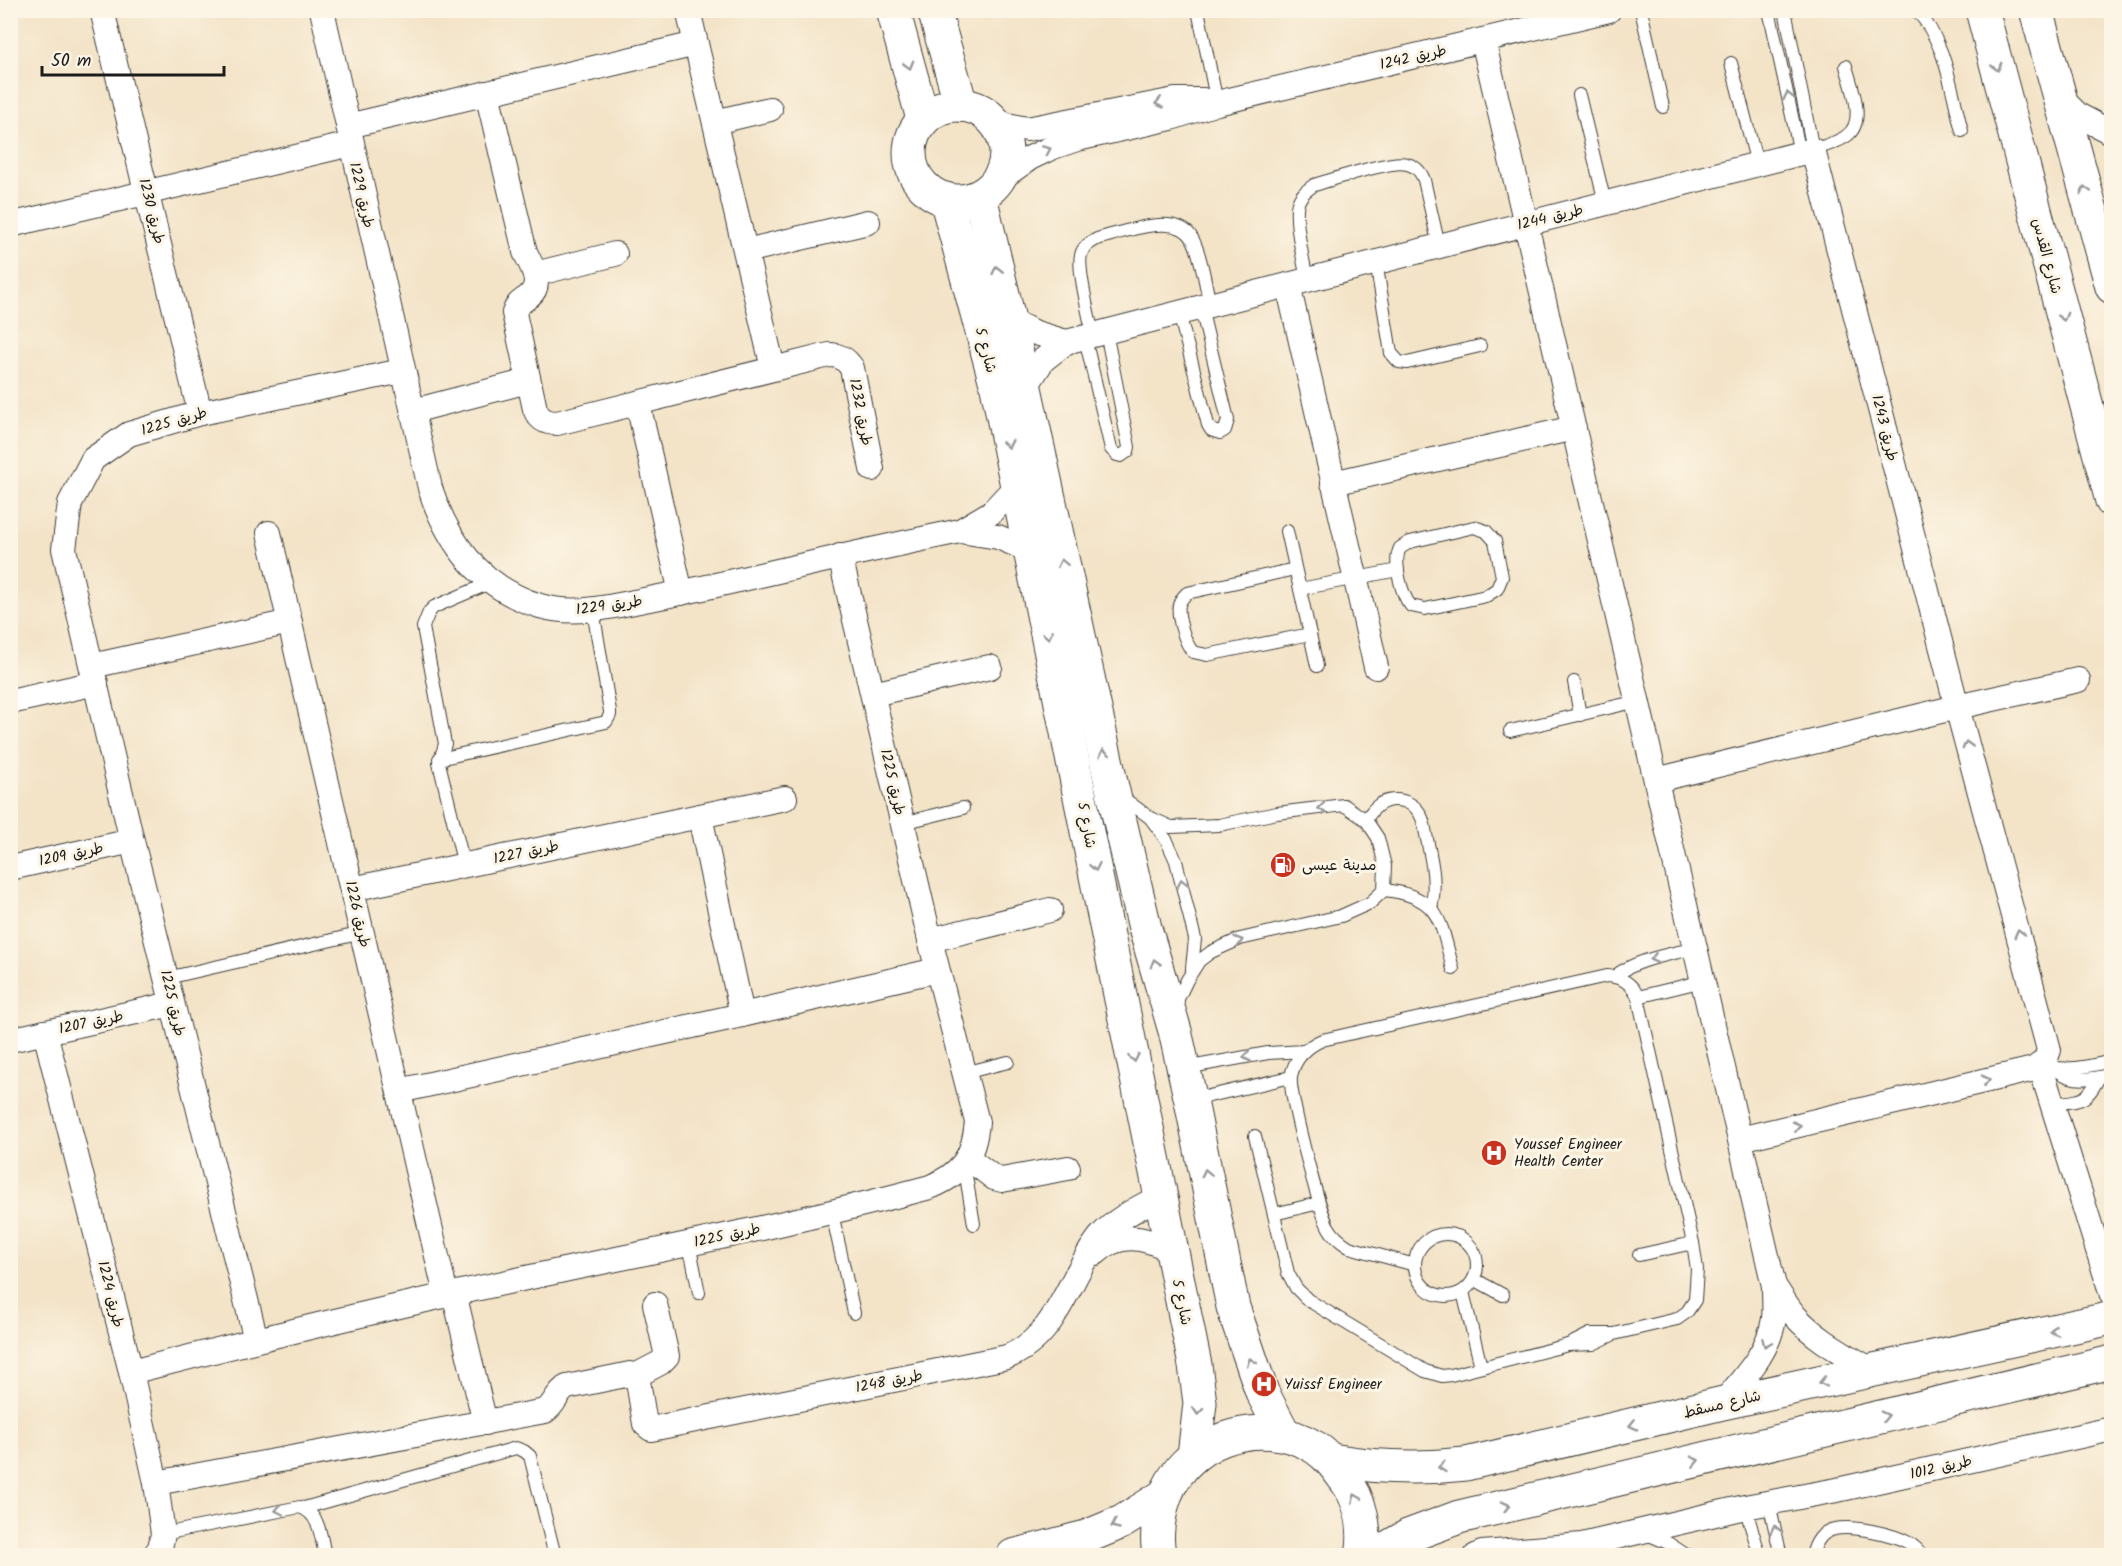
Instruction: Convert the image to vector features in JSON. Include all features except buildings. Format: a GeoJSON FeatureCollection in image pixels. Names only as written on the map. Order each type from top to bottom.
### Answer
{"type":"FeatureCollection","features":[{"type":"Feature","properties":{"kind":"street","name":"طريق 1230"},"geometry":{"type":"LineString","coordinates":[[102,10],[200,413]]}},
{"type":"Feature","properties":{"kind":"street","name":"طريق 1229"},"geometry":{"type":"LineString","coordinates":[[322,10],[430,488],[439,515],[454,543],[472,565],[492,582],[513,595],[540,606],[568,611],[593,610],[681,593],[960,531],[992,512],[1017,485]]}},
{"type":"Feature","properties":{"kind":"street"},"geometry":{"type":"LineString","coordinates":[[688,10],[773,368]]}},
{"type":"Feature","properties":{"kind":"street"},"geometry":{"type":"LineString","coordinates":[[893,10],[923,119]]}},
{"type":"Feature","properties":{"kind":"street"},"geometry":{"type":"LineString","coordinates":[[934,10],[961,105]]}},
{"type":"Feature","properties":{"kind":"street","name":"طريق 1242"},"geometry":{"type":"LineString","coordinates":[[988,188],[1030,158],[1077,139],[1171,118],[1217,103],[1609,10]]}},
{"type":"Feature","properties":{"kind":"street","name":"شارع القدس"},"geometry":{"type":"LineString","coordinates":[[1982,10],[2112,501]]}},
{"type":"Feature","properties":{"kind":"street"},"geometry":{"type":"LineString","coordinates":[[2036,10],[2109,278]]}},
{"type":"Feature","properties":{"kind":"street"},"geometry":{"type":"LineString","coordinates":[[1483,40],[1774,1286],[1774,1318],[1764,1350],[1724,1403]]}},
{"type":"Feature","properties":{"kind":"street"},"geometry":{"type":"LineString","coordinates":[[10,225],[147,191],[349,135],[488,93],[696,44]]}},
{"type":"Feature","properties":{"kind":"street"},"geometry":{"type":"LineString","coordinates":[[413,411],[528,381],[514,313],[519,303],[536,287],[535,274],[525,252],[488,93]]}},
{"type":"Feature","properties":{"kind":"street"},"geometry":{"type":"LineString","coordinates":[[2058,94],[2078,115],[2112,133]]}},
{"type":"Feature","properties":{"kind":"street","name":"طريق 1242"},"geometry":{"type":"LineString","coordinates":[[991,118],[1002,124],[1027,129],[1174,100],[1189,99],[1217,103]]}},
{"type":"Feature","properties":{"kind":"street"},"geometry":{"type":"LineString","coordinates":[[961,105],[972,107],[991,118],[1001,131],[1006,148],[1005,165],[988,188],[969,199],[946,199],[933,193],[922,184],[911,158],[911,144],[915,131],[923,119],[947,106],[961,105]]}},
{"type":"Feature","properties":{"kind":"street"},"geometry":{"type":"LineString","coordinates":[[715,122],[770,109]]}},
{"type":"Feature","properties":{"kind":"street","name":"طريق 1244"},"geometry":{"type":"LineString","coordinates":[[1025,387],[1043,360],[1088,337],[1807,151]]}},
{"type":"Feature","properties":{"kind":"street","name":"طريق 1243"},"geometry":{"type":"LineString","coordinates":[[1807,151],[2049,1044],[2048,1067]]}},
{"type":"Feature","properties":{"kind":"street","name":"شارع 5"},"geometry":{"type":"LineString","coordinates":[[988,188],[1009,320],[1112,788],[1145,928],[1175,1031],[1191,1101],[1233,1307],[1262,1392],[1284,1434]]}},
{"type":"Feature","properties":{"kind":"street","name":"شارع 5"},"geometry":{"type":"LineString","coordinates":[[946,199],[997,387],[1196,1365],[1200,1403],[1194,1456]]}},
{"type":"Feature","properties":{"kind":"street"},"geometry":{"type":"LineString","coordinates":[[746,251],[868,222]]}},
{"type":"Feature","properties":{"kind":"street"},"geometry":{"type":"LineString","coordinates":[[2109,278],[2108,242],[2112,228]]}},
{"type":"Feature","properties":{"kind":"street"},"geometry":{"type":"LineString","coordinates":[[535,274],[615,254]]}},
{"type":"Feature","properties":{"kind":"street"},"geometry":{"type":"LineString","coordinates":[[1298,282],[1333,483],[1376,667]]}},
{"type":"Feature","properties":{"kind":"street"},"geometry":{"type":"LineString","coordinates":[[1009,320],[1036,333],[1088,337]]}},
{"type":"Feature","properties":{"kind":"street","name":"طريق 1232"},"geometry":{"type":"LineString","coordinates":[[528,381],[535,409],[541,419],[557,423],[829,355],[843,358],[849,362],[852,369],[872,469]]}},
{"type":"Feature","properties":{"kind":"street","name":"طريق 1225"},"geometry":{"type":"LineString","coordinates":[[256,1340],[132,841],[64,549],[70,503],[93,459],[129,434],[200,413],[402,370]]}},
{"type":"Feature","properties":{"kind":"street"},"geometry":{"type":"LineString","coordinates":[[638,404],[681,593]]}},
{"type":"Feature","properties":{"kind":"street"},"geometry":{"type":"LineString","coordinates":[[1333,483],[1574,428]]}},
{"type":"Feature","properties":{"kind":"street","name":"طريق 1229"},"geometry":{"type":"LineString","coordinates":[[960,531],[998,537],[1031,551]]}},
{"type":"Feature","properties":{"kind":"street","name":"طريق 1226"},"geometry":{"type":"LineString","coordinates":[[269,533],[399,1091],[485,1423]]}},
{"type":"Feature","properties":{"kind":"street","name":"طريق 1225"},"geometry":{"type":"LineString","coordinates":[[131,1372],[450,1294],[832,1214],[943,1182],[966,1161],[976,1137],[977,1122],[937,970],[840,556]]}},
{"type":"Feature","properties":{"kind":"street"},"geometry":{"type":"LineString","coordinates":[[12,696],[290,622]]}},
{"type":"Feature","properties":{"kind":"street"},"geometry":{"type":"LineString","coordinates":[[873,694],[990,667]]}},
{"type":"Feature","properties":{"kind":"street"},"geometry":{"type":"LineString","coordinates":[[1656,780],[1957,706],[2078,680]]}},
{"type":"Feature","properties":{"kind":"street","name":"طريق 1227"},"geometry":{"type":"LineString","coordinates":[[352,889],[786,798]]}},
{"type":"Feature","properties":{"kind":"street"},"geometry":{"type":"LineString","coordinates":[[700,816],[742,1016]]}},
{"type":"Feature","properties":{"kind":"street","name":"طريق 1209"},"geometry":{"type":"LineString","coordinates":[[10,868],[132,841]]}},
{"type":"Feature","properties":{"kind":"street"},"geometry":{"type":"LineString","coordinates":[[930,940],[1050,910]]}},
{"type":"Feature","properties":{"kind":"street"},"geometry":{"type":"LineString","coordinates":[[399,1091],[742,1016],[937,970]]}},
{"type":"Feature","properties":{"kind":"street","name":"طريق 1207"},"geometry":{"type":"LineString","coordinates":[[10,1040],[172,1004]]}},
{"type":"Feature","properties":{"kind":"street","name":"طريق 1224"},"geometry":{"type":"LineString","coordinates":[[45,1032],[131,1372],[156,1484],[159,1548]]}},
{"type":"Feature","properties":{"kind":"street"},"geometry":{"type":"LineString","coordinates":[[1740,1139],[2048,1067],[2052,1104],[2112,1295]]}},
{"type":"Feature","properties":{"kind":"street"},"geometry":{"type":"LineString","coordinates":[[966,1161],[994,1178],[1002,1180],[1068,1168]]}},
{"type":"Feature","properties":{"kind":"street"},"geometry":{"type":"LineString","coordinates":[[1161,1196],[1187,1210],[1192,1216],[1208,1279],[1215,1292],[1233,1307]]}},
{"type":"Feature","properties":{"kind":"street","name":"طريق 1248"},"geometry":{"type":"LineString","coordinates":[[635,1376],[638,1381],[645,1424],[651,1429],[1007,1357],[1028,1347],[1046,1330],[1102,1235],[1130,1213],[1161,1196]]}},
{"type":"Feature","properties":{"kind":"street","name":"طريق 1248"},"geometry":{"type":"LineString","coordinates":[[1083,1265],[1101,1248],[1115,1240],[1146,1240],[1171,1250]]}},
{"type":"Feature","properties":{"kind":"street"},"geometry":{"type":"LineString","coordinates":[[1774,1286],[1794,1315],[1808,1329],[1823,1341],[1874,1371]]}},
{"type":"Feature","properties":{"kind":"street"},"geometry":{"type":"LineString","coordinates":[[156,1484],[545,1412],[559,1393],[567,1387],[630,1374],[635,1376],[660,1363],[667,1356],[655,1304]]}},
{"type":"Feature","properties":{"kind":"street","name":"شارع مسقط"},"geometry":{"type":"LineString","coordinates":[[1331,1460],[1396,1468],[1431,1468],[1466,1464],[1724,1403],[2112,1318]]}},
{"type":"Feature","properties":{"kind":"street"},"geometry":{"type":"LineString","coordinates":[[1373,1556],[1408,1536],[1460,1517],[2112,1362]]}},
{"type":"Feature","properties":{"kind":"street","name":"طريق 1012"},"geometry":{"type":"LineString","coordinates":[[1476,1556],[1482,1553],[1582,1545],[2112,1429]]}},
{"type":"Feature","properties":{"kind":"street"},"geometry":{"type":"LineString","coordinates":[[1160,1556],[1158,1523],[1165,1495],[1182,1468],[1209,1445],[1226,1437],[1264,1432],[1284,1434],[1317,1449],[1331,1460],[1353,1490],[1360,1508],[1363,1526],[1362,1556]]}},
{"type":"Feature","properties":{"kind":"street"},"geometry":{"type":"LineString","coordinates":[[1013,1556],[1086,1537],[1122,1522],[1165,1495]]}},
{"type":"Feature","properties":{"kind":"lane"},"geometry":{"type":"LineString","coordinates":[[1198,10],[1217,103]]}},
{"type":"Feature","properties":{"kind":"lane"},"geometry":{"type":"LineString","coordinates":[[1641,10],[1663,107]]}},
{"type":"Feature","properties":{"kind":"lane"},"geometry":{"type":"LineString","coordinates":[[1769,10],[1807,151]]}},
{"type":"Feature","properties":{"kind":"lane"},"geometry":{"type":"LineString","coordinates":[[1785,10],[1807,151]]}},
{"type":"Feature","properties":{"kind":"lane"},"geometry":{"type":"LineString","coordinates":[[1916,10],[1933,30],[1939,45],[1962,130]]}},
{"type":"Feature","properties":{"kind":"lane"},"geometry":{"type":"LineString","coordinates":[[1731,63],[1757,164]]}},
{"type":"Feature","properties":{"kind":"lane"},"geometry":{"type":"LineString","coordinates":[[1807,151],[1846,137],[1857,122],[1857,112],[1846,66]]}},
{"type":"Feature","properties":{"kind":"lane"},"geometry":{"type":"LineString","coordinates":[[1580,95],[1605,203]]}},
{"type":"Feature","properties":{"kind":"lane"},"geometry":{"type":"LineString","coordinates":[[1298,282],[1296,212],[1306,190],[1314,185],[1391,164],[1408,164],[1421,172],[1439,246]]}},
{"type":"Feature","properties":{"kind":"lane"},"geometry":{"type":"LineString","coordinates":[[1088,337],[1129,447],[1128,451],[1121,456],[1111,449],[1088,337],[1080,263],[1083,250],[1097,239],[1159,225],[1174,225],[1180,228],[1192,239],[1195,246],[1196,309],[1208,426],[1211,430],[1221,433],[1228,425],[1228,420],[1196,309]]}},
{"type":"Feature","properties":{"kind":"lane"},"geometry":{"type":"LineString","coordinates":[[1376,262],[1391,353],[1395,359],[1407,363],[1479,346]]}},
{"type":"Feature","properties":{"kind":"lane"},"geometry":{"type":"LineString","coordinates":[[1474,527],[1492,535],[1502,577],[1497,589],[1486,596],[1418,609],[1406,601],[1398,570],[1397,554],[1404,544],[1474,527]]}},
{"type":"Feature","properties":{"kind":"lane"},"geometry":{"type":"LineString","coordinates":[[1287,531],[1317,666]]}},
{"type":"Feature","properties":{"kind":"lane"},"geometry":{"type":"LineString","coordinates":[[1295,569],[1187,593],[1182,597],[1178,609],[1185,641],[1193,652],[1207,655],[1310,634]]}},
{"type":"Feature","properties":{"kind":"lane"},"geometry":{"type":"LineString","coordinates":[[1300,589],[1398,570]]}},
{"type":"Feature","properties":{"kind":"lane"},"geometry":{"type":"LineString","coordinates":[[464,865],[439,759],[445,744],[424,635],[425,619],[434,607],[492,582]]}},
{"type":"Feature","properties":{"kind":"lane"},"geometry":{"type":"LineString","coordinates":[[439,759],[606,722],[610,711],[593,610]]}},
{"type":"Feature","properties":{"kind":"lane"},"geometry":{"type":"LineString","coordinates":[[1574,682],[1580,715]]}},
{"type":"Feature","properties":{"kind":"lane"},"geometry":{"type":"LineString","coordinates":[[1510,731],[1638,701]]}},
{"type":"Feature","properties":{"kind":"lane"},"geometry":{"type":"LineString","coordinates":[[1112,788],[1149,817],[1171,827],[1219,825],[1277,813],[1344,805],[1366,820],[1378,838],[1385,866],[1384,890],[1371,903],[1341,916],[1240,939],[1211,952],[1199,961],[1187,980]]}},
{"type":"Feature","properties":{"kind":"lane"},"geometry":{"type":"LineString","coordinates":[[1366,820],[1378,804],[1388,800],[1408,802],[1416,808],[1422,817],[1434,871],[1434,895],[1431,908]]}},
{"type":"Feature","properties":{"kind":"lane"},"geometry":{"type":"LineString","coordinates":[[903,823],[963,808]]}},
{"type":"Feature","properties":{"kind":"lane"},"geometry":{"type":"LineString","coordinates":[[1149,817],[1172,851],[1193,930],[1195,959],[1177,1001],[1175,1031]]}},
{"type":"Feature","properties":{"kind":"lane"},"geometry":{"type":"LineString","coordinates":[[1384,890],[1410,895],[1439,916],[1453,969]]}},
{"type":"Feature","properties":{"kind":"lane"},"geometry":{"type":"LineString","coordinates":[[167,978],[362,933]]}},
{"type":"Feature","properties":{"kind":"lane"},"geometry":{"type":"LineString","coordinates":[[1615,976],[1639,963],[1695,948]]}},
{"type":"Feature","properties":{"kind":"lane"},"geometry":{"type":"LineString","coordinates":[[1182,1069],[1268,1053],[1305,1050],[1322,1040],[1615,976],[1632,986],[1638,998],[1693,1243],[1696,1269],[1695,1300],[1692,1307],[1677,1318],[1614,1334],[1590,1334],[1568,1345],[1450,1375],[1442,1376],[1425,1371],[1308,1300],[1296,1288],[1288,1273],[1256,1136]]}},
{"type":"Feature","properties":{"kind":"lane"},"geometry":{"type":"LineString","coordinates":[[1638,998],[1703,981]]}},
{"type":"Feature","properties":{"kind":"lane"},"geometry":{"type":"LineString","coordinates":[[1305,1050],[1294,1067],[1290,1088],[1319,1203],[1328,1228],[1341,1242],[1358,1250],[1415,1265]]}},
{"type":"Feature","properties":{"kind":"lane"},"geometry":{"type":"LineString","coordinates":[[2048,1067],[2074,1069],[2112,1061]]}},
{"type":"Feature","properties":{"kind":"lane"},"geometry":{"type":"LineString","coordinates":[[964,1073],[1008,1062]]}},
{"type":"Feature","properties":{"kind":"lane"},"geometry":{"type":"LineString","coordinates":[[2048,1067],[2070,1078],[2105,1075]]}},
{"type":"Feature","properties":{"kind":"lane"},"geometry":{"type":"LineString","coordinates":[[2052,1104],[2084,1099],[2092,1093],[2105,1075]]}},
{"type":"Feature","properties":{"kind":"lane"},"geometry":{"type":"LineString","coordinates":[[1191,1101],[1291,1077]]}},
{"type":"Feature","properties":{"kind":"lane"},"geometry":{"type":"LineString","coordinates":[[966,1161],[974,1224]]}},
{"type":"Feature","properties":{"kind":"lane"},"geometry":{"type":"LineString","coordinates":[[1274,1214],[1319,1203]]}},
{"type":"Feature","properties":{"kind":"lane"},"geometry":{"type":"LineString","coordinates":[[832,1214],[854,1312]]}},
{"type":"Feature","properties":{"kind":"lane"},"geometry":{"type":"LineString","coordinates":[[1442,1234],[1453,1234],[1472,1247],[1477,1257],[1474,1279],[1463,1292],[1452,1296],[1441,1296],[1431,1292],[1422,1285],[1417,1276],[1415,1265],[1417,1254],[1423,1244],[1431,1238],[1442,1234]]}},
{"type":"Feature","properties":{"kind":"lane"},"geometry":{"type":"LineString","coordinates":[[689,1243],[699,1293]]}},
{"type":"Feature","properties":{"kind":"lane"},"geometry":{"type":"LineString","coordinates":[[1639,1255],[1693,1243]]}},
{"type":"Feature","properties":{"kind":"lane"},"geometry":{"type":"LineString","coordinates":[[1474,1279],[1503,1295]]}},
{"type":"Feature","properties":{"kind":"lane"},"geometry":{"type":"LineString","coordinates":[[1463,1292],[1481,1367]]}},
{"type":"Feature","properties":{"kind":"lane"},"geometry":{"type":"LineString","coordinates":[[304,1508],[516,1448],[530,1456],[555,1556]]}},
{"type":"Feature","properties":{"kind":"lane"},"geometry":{"type":"LineString","coordinates":[[1769,1503],[1781,1556]]}},
{"type":"Feature","properties":{"kind":"lane"},"geometry":{"type":"LineString","coordinates":[[159,1548],[295,1506],[304,1508],[315,1517],[325,1556]]}},
{"type":"Feature","properties":{"kind":"lane"},"geometry":{"type":"LineString","coordinates":[[1745,1508],[1760,1556]]}},
{"type":"Feature","properties":{"kind":"lane"},"geometry":{"type":"LineString","coordinates":[[1812,1556],[1816,1543],[1824,1534],[1834,1529],[1846,1528],[1888,1535],[1908,1542],[1923,1556]]}},
{"type":"Feature","properties":{"kind":"lane"},"geometry":{"type":"LineString","coordinates":[[1643,1532],[1668,1543],[1688,1556]]}},
{"type":"Feature","properties":{"kind":"place","name":"مدينة عيسى"},"geometry":{"type":"Point","coordinates":[1283,865]}},
{"type":"Feature","properties":{"kind":"place","name":"Youssef Engineer Health Center"},"geometry":{"type":"Point","coordinates":[1494,1153]}},
{"type":"Feature","properties":{"kind":"place","name":"Yuissf Engineer"},"geometry":{"type":"Point","coordinates":[1264,1384]}}]}
